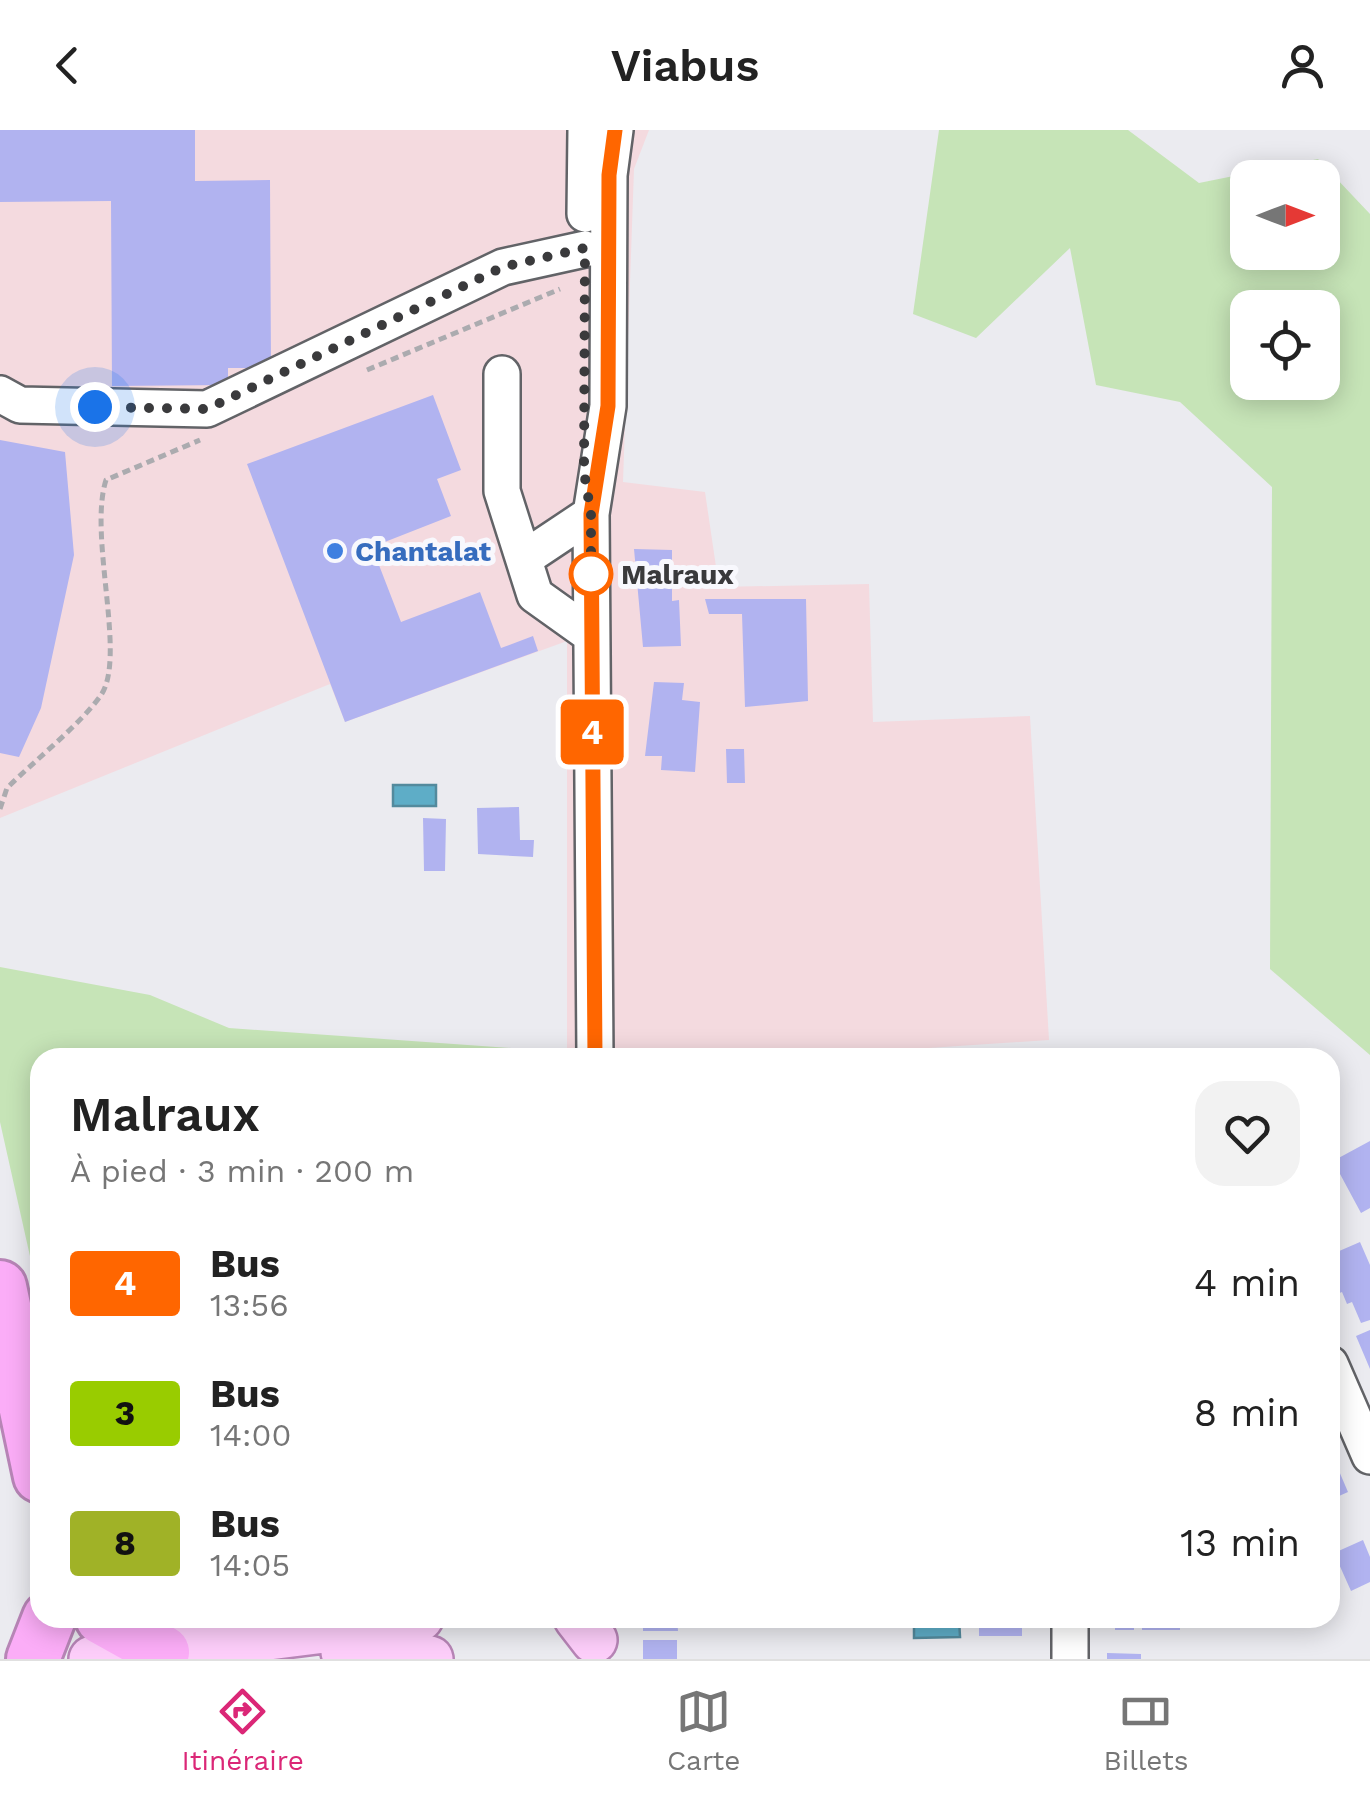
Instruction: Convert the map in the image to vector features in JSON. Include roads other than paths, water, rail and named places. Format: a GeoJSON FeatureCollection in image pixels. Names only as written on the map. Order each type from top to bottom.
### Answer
{"type":"FeatureCollection","features":[{"type":"Feature","properties":{"kind":"highway"},"geometry":{"type":"LineString","coordinates":[[0,1287],[30,1429]]}},
{"type":"Feature","properties":{"kind":"highway"},"geometry":{"type":"LineString","coordinates":[[32,1659],[45,1628]]}},
{"type":"Feature","properties":{"kind":"highway"},"geometry":{"type":"LineString","coordinates":[[120,1628],[168,1655]]}},
{"type":"Feature","properties":{"kind":"main road"},"geometry":{"type":"LineString","coordinates":[[92,1659],[168,1655],[352,1628]]}},
{"type":"Feature","properties":{"kind":"main road"},"geometry":{"type":"LineString","coordinates":[[292,1659],[372,1650],[430,1659]]}},
{"type":"Feature","properties":{"kind":"street"},"geometry":{"type":"LineString","coordinates":[[586,130],[584,472],[591,514]]}},
{"type":"Feature","properties":{"kind":"street"},"geometry":{"type":"LineString","coordinates":[[595,1048],[591,514],[608,406],[609,175],[615,130]]}},
{"type":"Feature","properties":{"kind":"street"},"geometry":{"type":"LineString","coordinates":[[0,394],[20,405],[207,409],[503,267],[585,263]]}},
{"type":"Feature","properties":{"kind":"street"},"geometry":{"type":"LineString","coordinates":[[502,374],[502,491],[536,595],[591,635]]}},
{"type":"Feature","properties":{"kind":"street"},"geometry":{"type":"LineString","coordinates":[[525,558],[591,514]]}},
{"type":"Feature","properties":{"kind":"street"},"geometry":{"type":"LineString","coordinates":[[1340,1387],[1370,1456]]}},
{"type":"Feature","properties":{"kind":"street"},"geometry":{"type":"LineString","coordinates":[[1070,1628],[1070,1659]]}},
{"type":"Feature","properties":{"kind":"water"},"geometry":{"type":"Polygon","coordinates":[[[393,785],[436,785],[436,806],[393,806],[393,785]]]}},
{"type":"Feature","properties":{"kind":"water"},"geometry":{"type":"Polygon","coordinates":[[[914,1628],[960,1628],[960,1637],[914,1638],[914,1628]]]}},
{"type":"Feature","properties":{"kind":"place","name":"Chantalat"},"geometry":{"type":"Point","coordinates":[335,551]}},
{"type":"Feature","properties":{"kind":"place","name":"Malraux"},"geometry":{"type":"Point","coordinates":[591,574]}}]}
